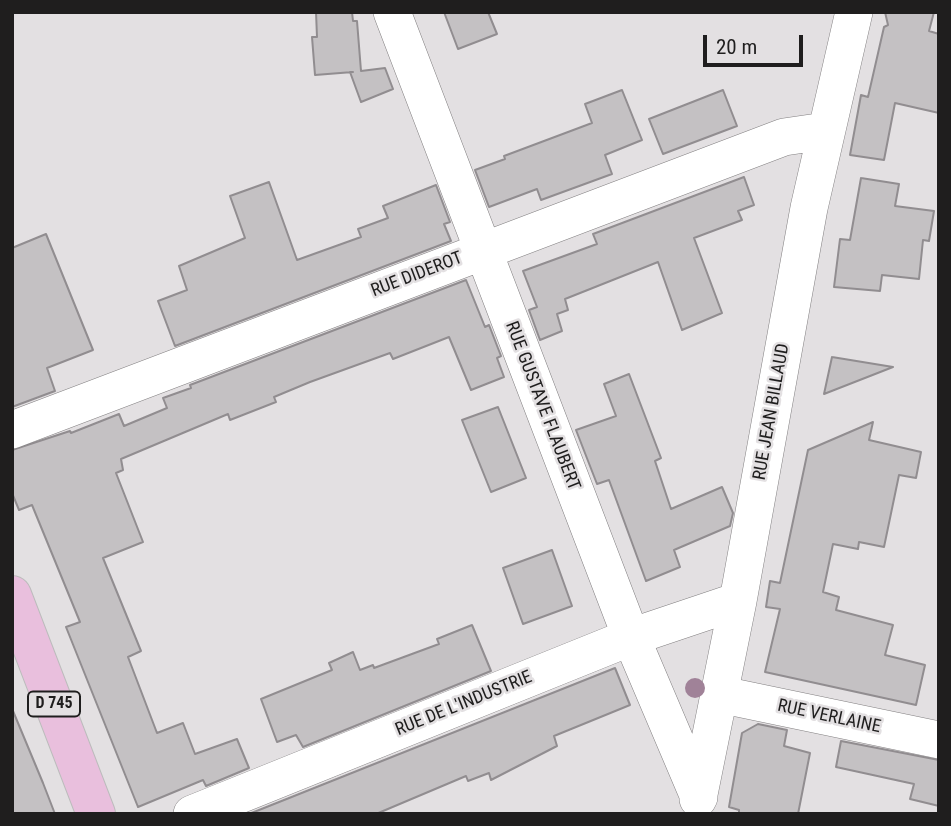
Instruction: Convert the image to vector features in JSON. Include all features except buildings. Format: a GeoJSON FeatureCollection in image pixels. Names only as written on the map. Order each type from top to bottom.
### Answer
{"type":"FeatureCollection","features":[{"type":"Feature","properties":{"kind":"main road","name":"D 745"},"geometry":{"type":"LineString","coordinates":[[12,595],[96,814]]}},
{"type":"Feature","properties":{"kind":"street","name":"RUE GUSTAVE FLAUBERT"},"geometry":{"type":"LineString","coordinates":[[392,12],[697,805]]}},
{"type":"Feature","properties":{"kind":"street","name":"RUE JEAN BILLAUD"},"geometry":{"type":"LineString","coordinates":[[697,805],[738,601],[825,131],[854,12]]}},
{"type":"Feature","properties":{"kind":"street","name":"RUE DIDEROT"},"geometry":{"type":"LineString","coordinates":[[12,430],[785,137],[825,131]]}},
{"type":"Feature","properties":{"kind":"street","name":"RUE DE L'INDUSTRIE"},"geometry":{"type":"LineString","coordinates":[[192,814],[631,637],[738,601]]}},
{"type":"Feature","properties":{"kind":"street","name":"RUE VERLAINE"},"geometry":{"type":"LineString","coordinates":[[719,694],[939,740]]}}]}
